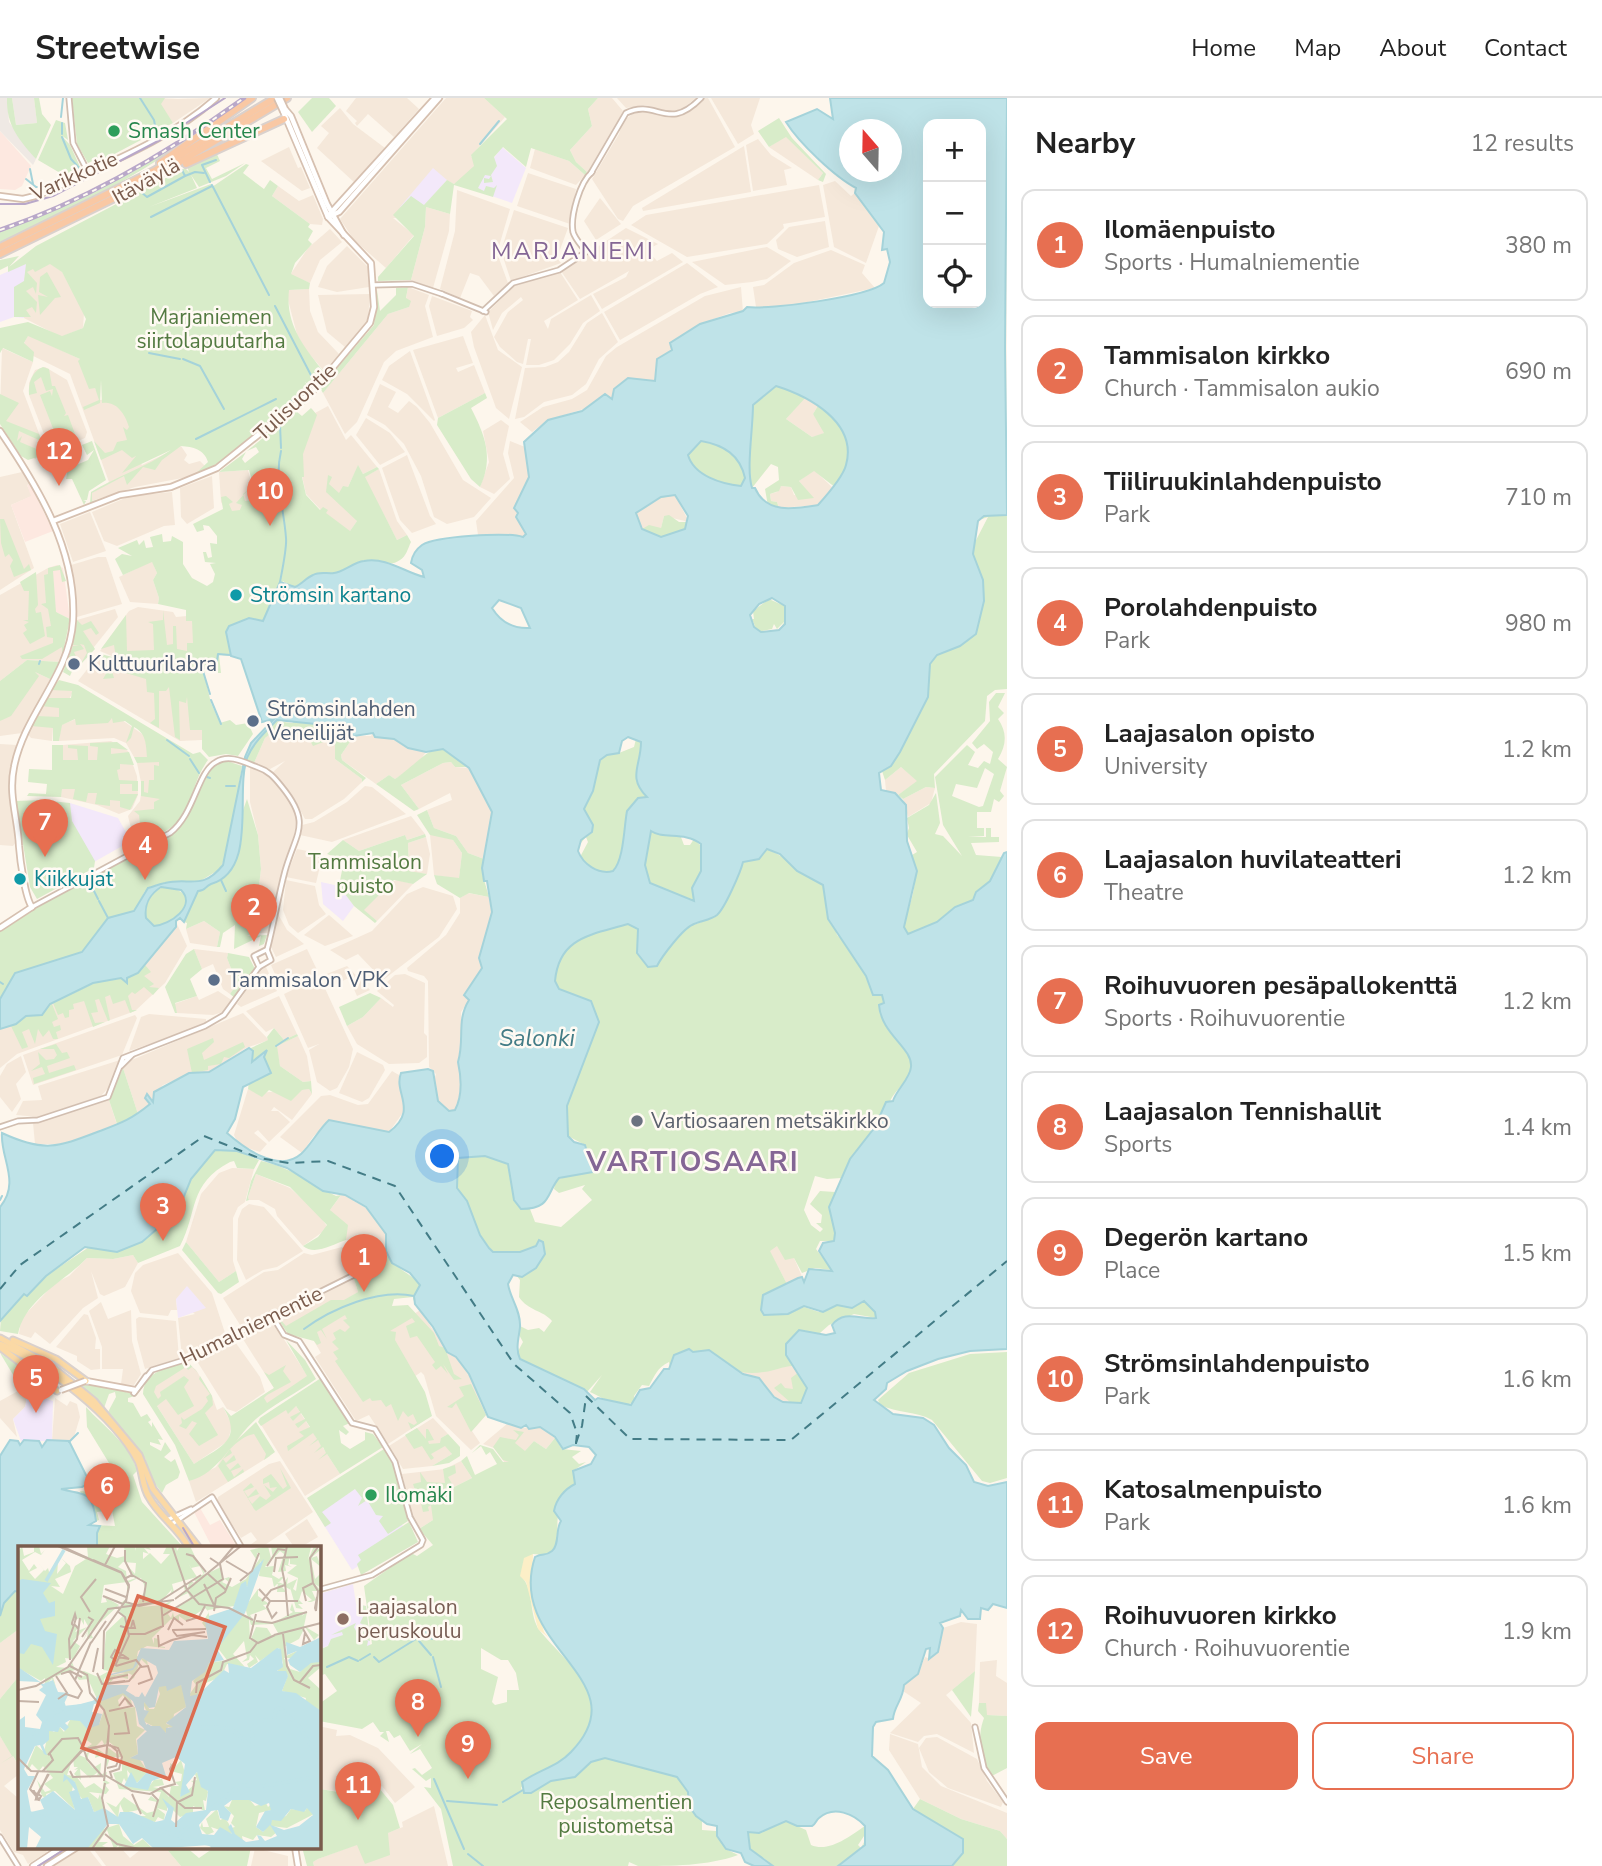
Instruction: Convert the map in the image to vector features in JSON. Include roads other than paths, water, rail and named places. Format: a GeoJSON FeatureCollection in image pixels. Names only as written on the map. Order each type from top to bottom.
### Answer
{"type":"FeatureCollection","features":[{"type":"Feature","properties":{"kind":"highway"},"geometry":{"type":"LineString","coordinates":[[130,184],[252,98]]}},
{"type":"Feature","properties":{"kind":"highway","name":"Itäväylä"},"geometry":{"type":"LineString","coordinates":[[0,247],[130,184],[277,98]]}},
{"type":"Feature","properties":{"kind":"highway","name":"Itäväylä"},"geometry":{"type":"LineString","coordinates":[[0,254],[143,184],[287,98]]}},
{"type":"Feature","properties":{"kind":"highway"},"geometry":{"type":"LineString","coordinates":[[143,184],[286,115]]}},
{"type":"Feature","properties":{"kind":"main road","name":"Varikkotie"},"geometry":{"type":"LineString","coordinates":[[0,196],[31,198],[175,127],[216,98]]}},
{"type":"Feature","properties":{"kind":"main road"},"geometry":{"type":"LineString","coordinates":[[277,98],[331,215],[345,236],[370,262],[373,285]]}},
{"type":"Feature","properties":{"kind":"main road"},"geometry":{"type":"LineString","coordinates":[[331,215],[437,98]]}},
{"type":"Feature","properties":{"kind":"main road","name":"Tulisuontie"},"geometry":{"type":"LineString","coordinates":[[53,521],[129,492],[175,485],[225,464],[314,390],[370,323],[374,310],[373,285]]}},
{"type":"Feature","properties":{"kind":"main road"},"geometry":{"type":"LineString","coordinates":[[0,431],[33,482],[53,521],[70,584],[73,622],[69,646],[31,718],[13,767],[11,790],[24,875],[32,907],[0,928]]}},
{"type":"Feature","properties":{"kind":"main road"},"geometry":{"type":"LineString","coordinates":[[0,1337],[56,1359],[86,1381]]}},
{"type":"Feature","properties":{"kind":"main road"},"geometry":{"type":"LineString","coordinates":[[0,1337],[51,1366],[94,1401],[139,1455],[150,1485],[198,1546]]}},
{"type":"Feature","properties":{"kind":"main road"},"geometry":{"type":"LineString","coordinates":[[0,1345],[59,1391],[86,1381],[135,1392]]}},
{"type":"Feature","properties":{"kind":"main road"},"geometry":{"type":"LineString","coordinates":[[0,1345],[48,1370],[91,1406],[135,1458],[149,1498],[187,1546]]}},
{"type":"Feature","properties":{"kind":"main road"},"geometry":{"type":"LineString","coordinates":[[33,1866],[60,1848]]}},
{"type":"Feature","properties":{"kind":"main road"},"geometry":{"type":"LineString","coordinates":[[47,1866],[75,1848]]}},
{"type":"Feature","properties":{"kind":"main road"},"geometry":{"type":"LineString","coordinates":[[295,1848],[298,1866]]}},
{"type":"Feature","properties":{"kind":"street"},"geometry":{"type":"LineString","coordinates":[[68,98],[70,132],[88,172]]}},
{"type":"Feature","properties":{"kind":"street"},"geometry":{"type":"LineString","coordinates":[[373,285],[412,284],[484,311],[510,285],[555,271],[586,252],[573,233],[580,192],[626,113],[642,108],[675,115],[688,110],[701,98]]}},
{"type":"Feature","properties":{"kind":"street"},"geometry":{"type":"LineString","coordinates":[[0,1127],[50,1116],[105,1097],[111,1091],[121,1066],[132,1055],[226,1014],[259,967],[271,960],[267,950],[285,872],[293,855],[299,818],[294,803],[270,772],[226,759],[214,762],[206,771],[191,810],[176,828],[32,907]]}},
{"type":"Feature","properties":{"kind":"street"},"geometry":{"type":"LineString","coordinates":[[259,967],[254,956],[267,950]]}},
{"type":"Feature","properties":{"kind":"street","name":"Humalniementie"},"geometry":{"type":"LineString","coordinates":[[135,1392],[154,1369],[176,1363],[356,1274]]}},
{"type":"Feature","properties":{"kind":"street"},"geometry":{"type":"LineString","coordinates":[[271,1314],[284,1335],[299,1341],[352,1423],[375,1429],[394,1459],[410,1517],[423,1540],[421,1545],[372,1575],[320,1591]]}},
{"type":"Feature","properties":{"kind":"street"},"geometry":{"type":"LineString","coordinates":[[169,1522],[212,1497],[241,1546]]}},
{"type":"Feature","properties":{"kind":"street"},"geometry":{"type":"LineString","coordinates":[[975,1727],[984,1768],[1007,1802]]}},
{"type":"Feature","properties":{"kind":"street"},"geometry":{"type":"LineString","coordinates":[[0,1837],[18,1866]]}},
{"type":"Feature","properties":{"kind":"water","name":"Salonki"},"geometry":{"type":"Polygon","coordinates":[[[830,98],[1007,98],[1007,515],[984,516],[978,521],[973,554],[983,580],[984,601],[976,634],[960,646],[937,655],[930,664],[928,697],[891,766],[879,773],[881,790],[895,793],[906,805],[907,841],[917,871],[904,927],[908,934],[937,922],[955,907],[973,900],[976,892],[990,881],[1007,852],[1007,1349],[970,1351],[938,1359],[907,1371],[887,1383],[886,1389],[874,1400],[893,1414],[923,1418],[934,1425],[949,1448],[966,1465],[974,1482],[988,1486],[1007,1482],[1007,1608],[993,1604],[988,1610],[981,1608],[980,1619],[968,1619],[961,1610],[960,1616],[940,1623],[943,1628],[938,1652],[929,1659],[930,1648],[926,1649],[918,1674],[904,1685],[893,1719],[876,1722],[873,1727],[872,1756],[888,1770],[913,1809],[963,1839],[963,1853],[952,1866],[838,1866],[865,1845],[865,1826],[850,1815],[831,1812],[812,1826],[797,1826],[786,1821],[759,1833],[748,1832],[750,1849],[773,1866],[754,1866],[745,1862],[741,1853],[726,1849],[717,1836],[717,1826],[707,1824],[696,1816],[689,1806],[688,1792],[677,1777],[605,1758],[591,1762],[575,1777],[551,1781],[531,1793],[524,1793],[522,1782],[566,1757],[589,1726],[591,1704],[583,1682],[538,1616],[531,1589],[535,1557],[550,1553],[556,1545],[561,1521],[554,1511],[557,1502],[564,1492],[575,1484],[573,1471],[591,1464],[596,1455],[589,1447],[573,1445],[563,1449],[555,1437],[540,1427],[529,1429],[526,1425],[521,1428],[488,1417],[469,1374],[456,1357],[447,1352],[433,1327],[415,1304],[414,1296],[420,1285],[410,1273],[392,1263],[386,1251],[386,1234],[366,1207],[345,1195],[323,1191],[287,1168],[237,1151],[215,1150],[191,1179],[178,1211],[142,1242],[117,1252],[85,1247],[46,1276],[27,1296],[24,1294],[0,1321],[0,1207],[9,1188],[2,1133],[41,1145],[51,1146],[73,1141],[138,1113],[150,1104],[145,1098],[147,1094],[153,1102],[154,1092],[189,1073],[209,1072],[249,1048],[253,1051],[252,1062],[267,1050],[264,1057],[271,1073],[243,1087],[235,1119],[227,1133],[251,1151],[272,1160],[292,1159],[301,1154],[329,1120],[389,1132],[398,1124],[404,1109],[399,1080],[401,1073],[428,1069],[433,1071],[438,1101],[449,1111],[455,1110],[460,1092],[458,1062],[463,1015],[469,1000],[464,995],[482,968],[479,958],[492,912],[482,868],[492,812],[469,768],[443,749],[426,752],[408,748],[394,739],[375,737],[373,733],[354,736],[335,726],[277,720],[256,743],[247,758],[240,847],[235,863],[226,876],[198,891],[184,922],[180,918],[176,921],[176,927],[138,973],[127,978],[127,983],[121,978],[93,983],[50,1004],[42,1015],[26,1016],[16,1024],[0,1029],[0,999],[15,973],[82,952],[108,918],[134,911],[148,888],[163,883],[202,881],[216,873],[223,865],[245,757],[251,743],[274,719],[262,722],[241,659],[231,656],[226,632],[229,626],[249,618],[263,621],[280,582],[295,587],[316,574],[337,572],[372,560],[388,563],[424,577],[422,570],[411,563],[417,549],[422,545],[441,539],[472,536],[523,537],[526,534],[514,508],[529,477],[524,442],[548,420],[582,411],[605,394],[612,399],[614,389],[628,378],[655,381],[657,359],[672,350],[670,343],[700,324],[743,311],[747,307],[817,301],[859,293],[884,283],[890,262],[887,249],[882,250],[884,232],[855,193],[856,188],[847,182],[902,182],[902,119],[839,119],[839,177],[799,140],[786,122],[817,109],[833,119],[830,98]],[[776,386],[753,405],[750,460],[752,488],[773,506],[790,508],[818,505],[846,465],[848,450],[845,436],[838,424],[815,404],[776,386]],[[701,441],[688,455],[702,474],[717,481],[741,486],[745,478],[735,457],[717,445],[701,441]],[[675,495],[661,497],[636,513],[642,529],[661,537],[685,529],[688,516],[675,495]],[[772,598],[759,604],[750,615],[754,627],[761,632],[779,630],[785,624],[785,606],[772,598]],[[499,600],[492,608],[513,626],[530,628],[521,608],[499,600]],[[628,737],[622,741],[619,753],[607,755],[600,760],[593,791],[584,809],[593,825],[592,832],[581,840],[578,851],[587,864],[607,872],[613,871],[617,866],[627,811],[638,798],[647,797],[636,777],[641,742],[628,737]],[[651,831],[645,865],[650,883],[694,901],[692,888],[701,871],[701,844],[688,838],[651,831]],[[767,849],[759,859],[743,862],[720,911],[715,917],[688,928],[673,943],[657,966],[648,967],[637,953],[638,929],[628,924],[579,940],[563,955],[555,981],[559,989],[591,1001],[599,1022],[567,1106],[568,1136],[574,1142],[585,1145],[593,1172],[559,1178],[543,1203],[521,1209],[514,1200],[508,1164],[485,1156],[458,1158],[457,1188],[467,1201],[480,1235],[493,1252],[520,1252],[536,1246],[539,1240],[543,1242],[545,1254],[536,1268],[522,1277],[513,1275],[508,1284],[520,1321],[520,1359],[584,1389],[595,1400],[598,1398],[631,1405],[640,1390],[650,1388],[664,1369],[669,1369],[674,1355],[689,1349],[693,1352],[709,1350],[743,1374],[759,1378],[774,1397],[783,1402],[801,1403],[807,1388],[786,1355],[786,1344],[799,1330],[826,1335],[835,1333],[832,1325],[842,1317],[876,1318],[875,1312],[864,1301],[852,1308],[837,1305],[823,1312],[804,1306],[788,1314],[764,1315],[761,1310],[763,1295],[798,1278],[802,1277],[804,1282],[809,1269],[832,1271],[819,1251],[823,1243],[834,1241],[835,1233],[829,1207],[850,1159],[875,1127],[886,1102],[893,1101],[911,1067],[907,1053],[881,1015],[879,1005],[884,1003],[882,995],[873,995],[866,976],[828,919],[823,885],[797,871],[780,854],[767,849]],[[161,887],[147,904],[146,918],[154,926],[174,918],[184,908],[185,896],[181,890],[161,887]]]}},
{"type":"Feature","properties":{"kind":"water"},"geometry":{"type":"Polygon","coordinates":[[[10,1440],[18,1441],[20,1445],[24,1440],[39,1441],[42,1447],[47,1440],[69,1441],[90,1483],[82,1487],[61,1489],[86,1496],[92,1503],[96,1521],[89,1525],[100,1526],[97,1546],[18,1546],[18,1592],[15,1591],[4,1603],[0,1616],[0,1456],[10,1440]]]}},
{"type":"Feature","properties":{"kind":"waterway"},"geometry":{"type":"LineString","coordinates":[[61,117],[63,98]]}},
{"type":"Feature","properties":{"kind":"waterway"},"geometry":{"type":"LineString","coordinates":[[140,98],[154,120],[156,131]]}},
{"type":"Feature","properties":{"kind":"waterway"},"geometry":{"type":"LineString","coordinates":[[480,144],[499,121]]}},
{"type":"Feature","properties":{"kind":"waterway"},"geometry":{"type":"LineString","coordinates":[[62,123],[62,134]]}},
{"type":"Feature","properties":{"kind":"waterway"},"geometry":{"type":"LineString","coordinates":[[62,137],[71,159],[80,169]]}},
{"type":"Feature","properties":{"kind":"waterway"},"geometry":{"type":"LineString","coordinates":[[210,182],[202,165],[216,160]]}},
{"type":"Feature","properties":{"kind":"waterway"},"geometry":{"type":"LineString","coordinates":[[30,169],[33,184]]}},
{"type":"Feature","properties":{"kind":"waterway"},"geometry":{"type":"LineString","coordinates":[[182,170],[185,176],[195,172],[204,173]]}},
{"type":"Feature","properties":{"kind":"waterway"},"geometry":{"type":"LineString","coordinates":[[141,192],[147,197],[185,176]]}},
{"type":"Feature","properties":{"kind":"waterway"},"geometry":{"type":"LineString","coordinates":[[26,179],[36,187],[44,187]]}},
{"type":"Feature","properties":{"kind":"waterway"},"geometry":{"type":"LineString","coordinates":[[212,185],[269,295]]}},
{"type":"Feature","properties":{"kind":"waterway"},"geometry":{"type":"LineString","coordinates":[[151,217],[212,186]]}},
{"type":"Feature","properties":{"kind":"waterway"},"geometry":{"type":"LineString","coordinates":[[275,306],[314,381],[279,412]]}},
{"type":"Feature","properties":{"kind":"waterway"},"geometry":{"type":"LineString","coordinates":[[149,353],[180,359]]}},
{"type":"Feature","properties":{"kind":"waterway"},"geometry":{"type":"LineString","coordinates":[[183,359],[200,366],[224,409]]}},
{"type":"Feature","properties":{"kind":"waterway"},"geometry":{"type":"LineString","coordinates":[[196,439],[276,399]]}},
{"type":"Feature","properties":{"kind":"waterway"},"geometry":{"type":"LineString","coordinates":[[280,425],[281,448]]}},
{"type":"Feature","properties":{"kind":"waterway"},"geometry":{"type":"LineString","coordinates":[[280,582],[286,542],[279,484],[281,451]]}},
{"type":"Feature","properties":{"kind":"waterway"},"geometry":{"type":"LineString","coordinates":[[217,661],[218,654],[230,655]]}},
{"type":"Feature","properties":{"kind":"waterway"},"geometry":{"type":"LineString","coordinates":[[204,662],[215,661]]}},
{"type":"Feature","properties":{"kind":"waterway"},"geometry":{"type":"LineString","coordinates":[[198,663],[202,662]]}},
{"type":"Feature","properties":{"kind":"waterway"},"geometry":{"type":"LineString","coordinates":[[203,671],[210,694]]}},
{"type":"Feature","properties":{"kind":"waterway"},"geometry":{"type":"LineString","coordinates":[[211,700],[221,724]]}},
{"type":"Feature","properties":{"kind":"waterway"},"geometry":{"type":"LineString","coordinates":[[167,740],[189,756]]}},
{"type":"Feature","properties":{"kind":"waterway"},"geometry":{"type":"LineString","coordinates":[[190,759],[199,773]]}},
{"type":"Feature","properties":{"kind":"waterway"},"geometry":{"type":"LineString","coordinates":[[226,786],[235,786]]}},
{"type":"Feature","properties":{"kind":"waterway"},"geometry":{"type":"LineString","coordinates":[[221,880],[226,891]]}},
{"type":"Feature","properties":{"kind":"waterway"},"geometry":{"type":"LineString","coordinates":[[90,883],[98,899]]}},
{"type":"Feature","properties":{"kind":"waterway"},"geometry":{"type":"LineString","coordinates":[[99,901],[108,918]]}},
{"type":"Feature","properties":{"kind":"waterway"},"geometry":{"type":"LineString","coordinates":[[276,1046],[288,1038]]}},
{"type":"Feature","properties":{"kind":"waterway"},"geometry":{"type":"LineString","coordinates":[[0,1200],[2,1196]]}},
{"type":"Feature","properties":{"kind":"waterway"},"geometry":{"type":"LineString","coordinates":[[304,1329],[328,1314],[356,1302],[386,1295],[414,1296]]}},
{"type":"Feature","properties":{"kind":"waterway"},"geometry":{"type":"LineString","coordinates":[[69,1442],[78,1433]]}},
{"type":"Feature","properties":{"kind":"waterway"},"geometry":{"type":"LineString","coordinates":[[426,1632],[432,1639]]}},
{"type":"Feature","properties":{"kind":"waterway"},"geometry":{"type":"LineString","coordinates":[[374,1657],[379,1662],[416,1639]]}},
{"type":"Feature","properties":{"kind":"waterway"},"geometry":{"type":"LineString","coordinates":[[419,1641],[431,1655]]}},
{"type":"Feature","properties":{"kind":"waterway"},"geometry":{"type":"LineString","coordinates":[[360,1660],[370,1654]]}},
{"type":"Feature","properties":{"kind":"waterway"},"geometry":{"type":"LineString","coordinates":[[327,1667],[349,1657],[358,1661]]}},
{"type":"Feature","properties":{"kind":"waterway"},"geometry":{"type":"LineString","coordinates":[[433,1657],[441,1687]]}},
{"type":"Feature","properties":{"kind":"waterway"},"geometry":{"type":"LineString","coordinates":[[434,1779],[464,1849]]}},
{"type":"Feature","properties":{"kind":"waterway"},"geometry":{"type":"LineString","coordinates":[[503,1802],[523,1790]]}},
{"type":"Feature","properties":{"kind":"waterway"},"geometry":{"type":"LineString","coordinates":[[447,1801],[497,1805]]}},
{"type":"Feature","properties":{"kind":"waterway"},"geometry":{"type":"LineString","coordinates":[[468,1854],[483,1866]]}},
{"type":"Feature","properties":{"kind":"tram line"},"geometry":{"type":"LineString","coordinates":[[0,204],[25,204],[53,196],[160,140],[225,98]]}},
{"type":"Feature","properties":{"kind":"tram line"},"geometry":{"type":"LineString","coordinates":[[183,1528],[194,1546]]}},
{"type":"Feature","properties":{"kind":"tram line"},"geometry":{"type":"LineString","coordinates":[[38,1866],[66,1848]]}},
{"type":"Feature","properties":{"kind":"railway"},"geometry":{"type":"LineString","coordinates":[[0,230],[65,204],[127,173],[244,98]]}},
{"type":"Feature","properties":{"kind":"place","name":"Smash Center"},"geometry":{"type":"Point","coordinates":[114,131]}},
{"type":"Feature","properties":{"kind":"place","name":"Roihuvuoren kirkko"},"geometry":{"type":"Point","coordinates":[59,486]}},
{"type":"Feature","properties":{"kind":"place","name":"Strömsinlahdenpuisto"},"geometry":{"type":"Point","coordinates":[270,526]}},
{"type":"Feature","properties":{"kind":"place","name":"Strömsin kartano"},"geometry":{"type":"Point","coordinates":[236,595]}},
{"type":"Feature","properties":{"kind":"place","name":"Kulttuurilabra"},"geometry":{"type":"Point","coordinates":[74,664]}},
{"type":"Feature","properties":{"kind":"place","name":"Strömsinlahden Veneilijät"},"geometry":{"type":"Point","coordinates":[253,721]}},
{"type":"Feature","properties":{"kind":"place","name":"Roihuvuoren pesäpallokenttä"},"geometry":{"type":"Point","coordinates":[45,857]}},
{"type":"Feature","properties":{"kind":"place","name":"Kiikkujat"},"geometry":{"type":"Point","coordinates":[20,879]}},
{"type":"Feature","properties":{"kind":"place","name":"Porolahdenpuisto"},"geometry":{"type":"Point","coordinates":[145,880]}},
{"type":"Feature","properties":{"kind":"place","name":"Tammisalon kirkko"},"geometry":{"type":"Point","coordinates":[254,942]}},
{"type":"Feature","properties":{"kind":"place","name":"Tammisalon VPK"},"geometry":{"type":"Point","coordinates":[214,980]}},
{"type":"Feature","properties":{"kind":"place","name":"Vartiosaaren metsäkirkko"},"geometry":{"type":"Point","coordinates":[637,1121]}},
{"type":"Feature","properties":{"kind":"place","name":"Tiiliruukinlahdenpuisto"},"geometry":{"type":"Point","coordinates":[163,1241]}},
{"type":"Feature","properties":{"kind":"place","name":"Ilomäenpuisto"},"geometry":{"type":"Point","coordinates":[364,1292]}},
{"type":"Feature","properties":{"kind":"place","name":"Laajasalon opisto"},"geometry":{"type":"Point","coordinates":[36,1413]}},
{"type":"Feature","properties":{"kind":"place","name":"Ilomäki"},"geometry":{"type":"Point","coordinates":[371,1495]}},
{"type":"Feature","properties":{"kind":"place","name":"Laajasalon huvilateatteri"},"geometry":{"type":"Point","coordinates":[107,1521]}},
{"type":"Feature","properties":{"kind":"place","name":"Laajasalon peruskoulu"},"geometry":{"type":"Point","coordinates":[343,1619]}},
{"type":"Feature","properties":{"kind":"place","name":"Laajasalon Tennishallit"},"geometry":{"type":"Point","coordinates":[418,1737]}},
{"type":"Feature","properties":{"kind":"place","name":"Degerön kartano"},"geometry":{"type":"Point","coordinates":[468,1779]}},
{"type":"Feature","properties":{"kind":"place","name":"Katosalmenpuisto"},"geometry":{"type":"Point","coordinates":[358,1820]}},
{"type":"Feature","properties":{"kind":"district","name":"MARJANIEMI"},"geometry":{"type":"Point","coordinates":[573,251]}},
{"type":"Feature","properties":{"kind":"district","name":"VARTIOSAARI"},"geometry":{"type":"Point","coordinates":[693,1162]}},
{"type":"Feature","properties":{"kind":"park label","name":"Marjaniemen siirtolapuutarha"},"geometry":{"type":"Point","coordinates":[211,329]}},
{"type":"Feature","properties":{"kind":"park label","name":"Tammisalon puisto"},"geometry":{"type":"Point","coordinates":[365,874]}},
{"type":"Feature","properties":{"kind":"park label","name":"Reposalmentien puistometsä"},"geometry":{"type":"Point","coordinates":[616,1814]}}]}
